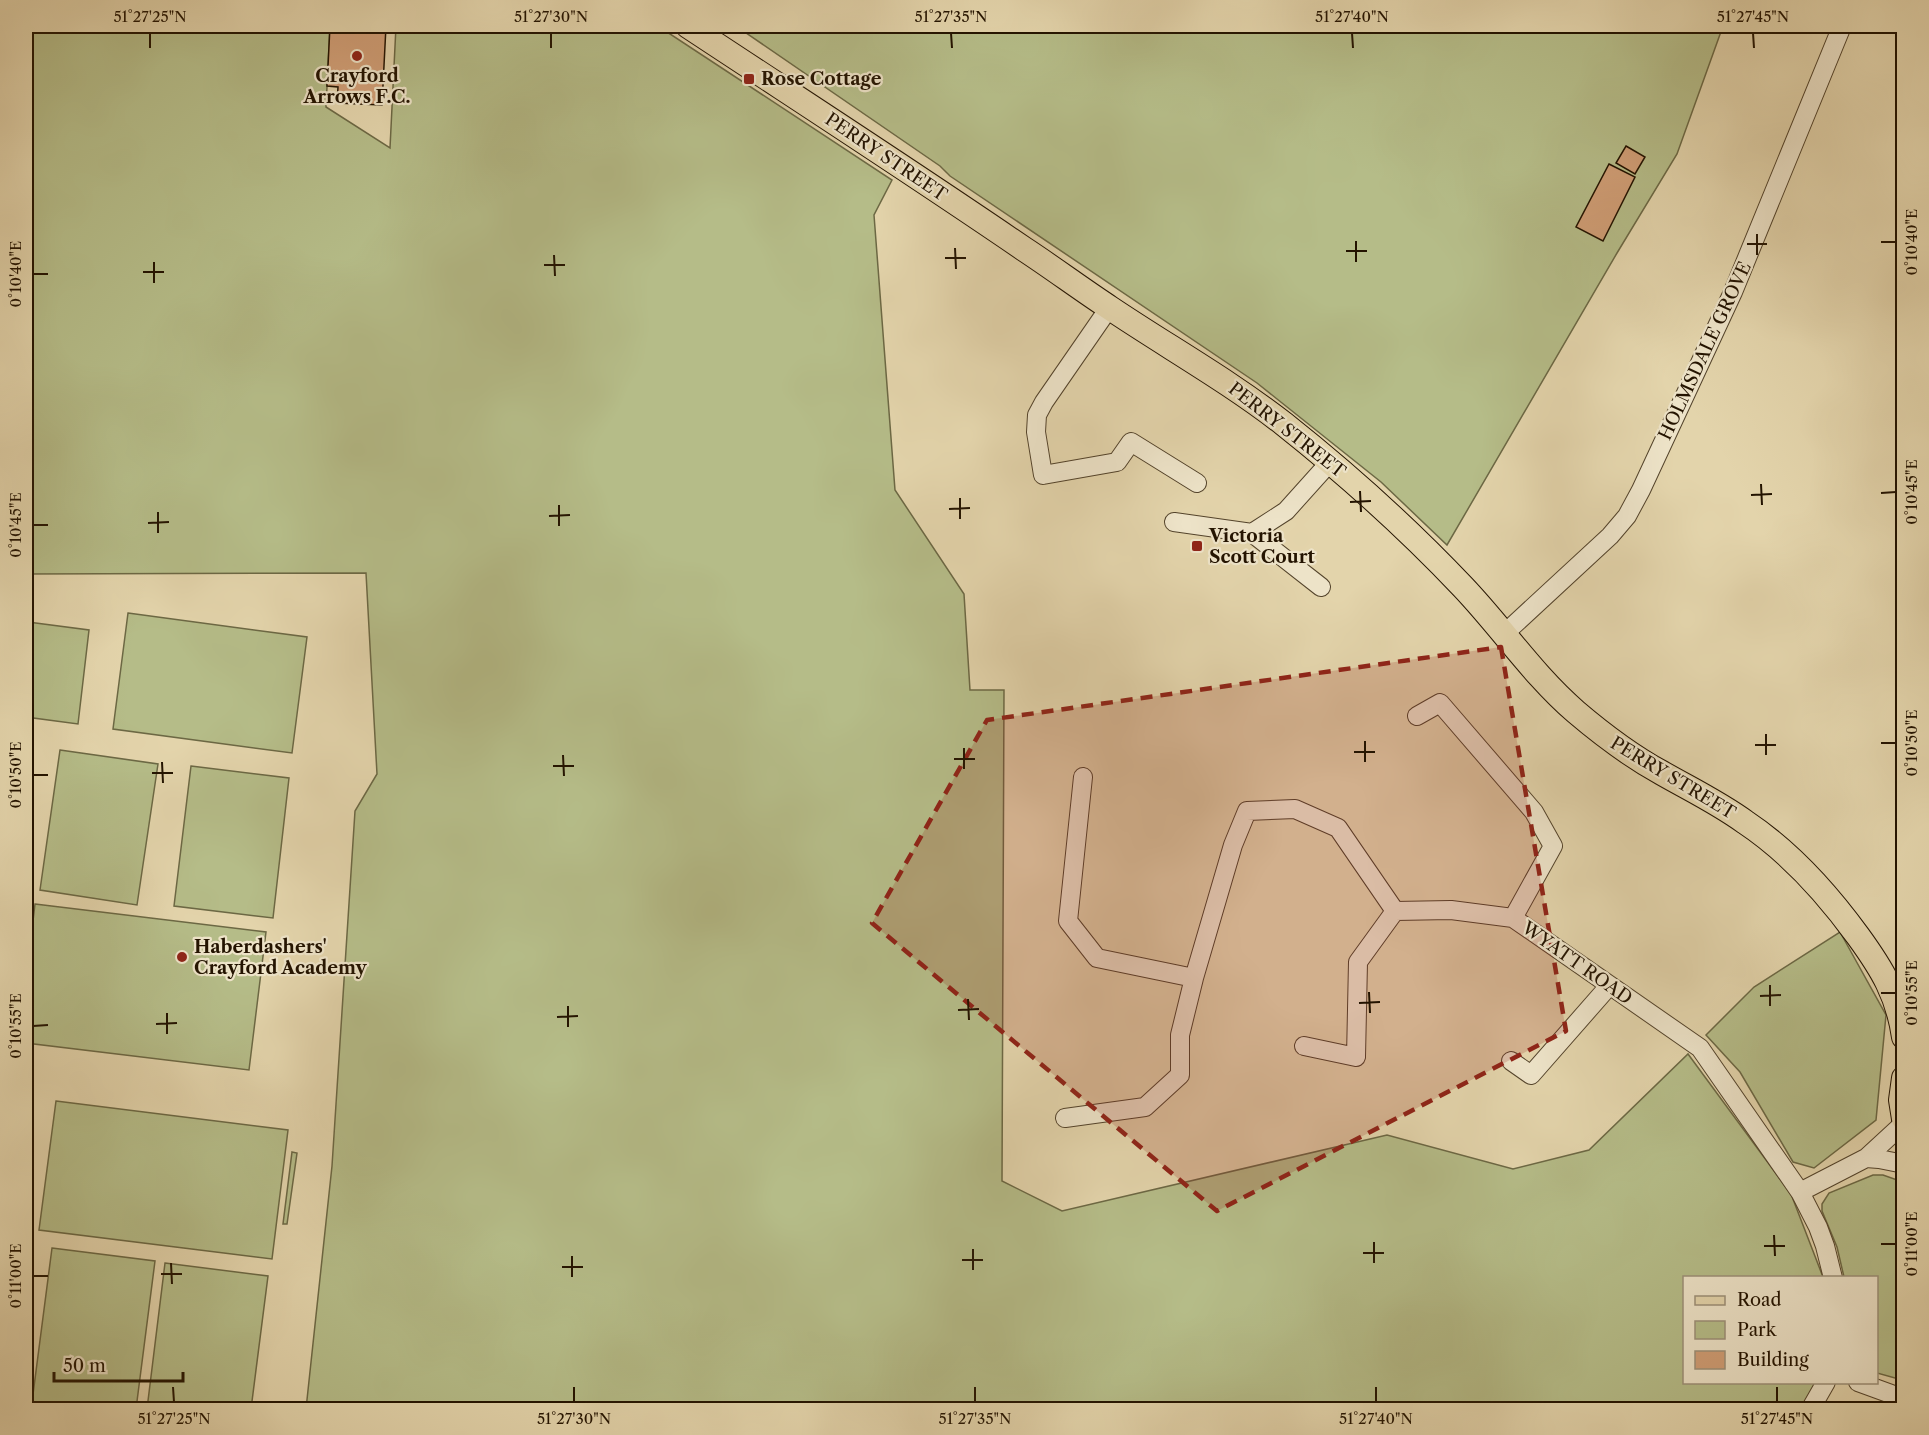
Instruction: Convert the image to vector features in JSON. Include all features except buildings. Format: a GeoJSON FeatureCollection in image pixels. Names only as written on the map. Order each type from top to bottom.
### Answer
{"type":"FeatureCollection","features":[{"type":"Feature","properties":{"kind":"main road","name":"PERRY STREET"},"geometry":{"type":"LineString","coordinates":[[688,26],[1109,308],[1227,382],[1284,423],[1423,547],[1464,588],[1545,683],[1574,710],[1613,742],[1658,771],[1732,813],[1784,852],[1813,880],[1836,905],[1898,995],[1904,1037]]}},
{"type":"Feature","properties":{"kind":"main road"},"geometry":{"type":"LineString","coordinates":[[1904,1078],[1901,1100],[1904,1121]]}},
{"type":"Feature","properties":{"kind":"street","name":"HOLMSDALE GROVE"},"geometry":{"type":"LineString","coordinates":[[1504,634],[1610,536],[1627,516],[1738,282],[1842,26]]}},
{"type":"Feature","properties":{"kind":"street"},"geometry":{"type":"LineString","coordinates":[[1109,308],[1037,415],[1036,432],[1043,475],[1117,462],[1131,442],[1197,483]]}},
{"type":"Feature","properties":{"kind":"street"},"geometry":{"type":"LineString","coordinates":[[1252,533],[1286,511],[1330,462]]}},
{"type":"Feature","properties":{"kind":"street"},"geometry":{"type":"LineString","coordinates":[[1174,522],[1252,533],[1321,587]]}},
{"type":"Feature","properties":{"kind":"street"},"geometry":{"type":"LineString","coordinates":[[1417,716],[1440,703],[1534,812],[1553,846],[1513,918]]}},
{"type":"Feature","properties":{"kind":"street"},"geometry":{"type":"LineString","coordinates":[[1083,777],[1068,921],[1097,958],[1194,978]]}},
{"type":"Feature","properties":{"kind":"street"},"geometry":{"type":"LineString","coordinates":[[1065,1118],[1145,1107],[1180,1075],[1180,1035],[1194,978],[1233,845],[1247,811],[1295,809],[1338,828],[1395,910],[1358,962],[1356,1057],[1304,1046]]}},
{"type":"Feature","properties":{"kind":"street","name":"WYATT ROAD"},"geometry":{"type":"LineString","coordinates":[[1395,910],[1451,910],[1513,918],[1700,1048],[1800,1192],[1821,1236],[1832,1276]]}},
{"type":"Feature","properties":{"kind":"street"},"geometry":{"type":"LineString","coordinates":[[1511,1061],[1531,1075],[1610,986]]}},
{"type":"Feature","properties":{"kind":"street"},"geometry":{"type":"LineString","coordinates":[[1800,1192],[1866,1158],[1904,1121]]}},
{"type":"Feature","properties":{"kind":"street"},"geometry":{"type":"LineString","coordinates":[[1866,1158],[1904,1164]]}},
{"type":"Feature","properties":{"kind":"street"},"geometry":{"type":"LineString","coordinates":[[1810,1410],[1825,1384]]}},
{"type":"Feature","properties":{"kind":"street"},"geometry":{"type":"LineString","coordinates":[[1861,1384],[1891,1394],[1904,1405]]}},
{"type":"Feature","properties":{"kind":"highlighted area"},"geometry":{"type":"Polygon","coordinates":[[[1501,647],[1566,1031],[1217,1211],[872,923],[987,720],[1501,647]]]}},
{"type":"Feature","properties":{"kind":"green space"},"geometry":{"type":"Polygon","coordinates":[[[26,26],[330,26],[326,107],[390,148],[396,26],[658,26],[892,180],[874,215],[895,490],[964,594],[970,690],[1004,690],[1002,1181],[1062,1211],[1387,1135],[1513,1169],[1589,1150],[1688,1054],[1791,1194],[1823,1276],[1683,1276],[1683,1384],[1818,1384],[1802,1409],[306,1409],[332,1166],[355,811],[377,774],[366,573],[26,574],[26,26]]]}},
{"type":"Feature","properties":{"kind":"green space"},"geometry":{"type":"Polygon","coordinates":[[[736,26],[1723,26],[1677,154],[1447,545],[1381,482],[1257,383],[950,176],[940,166],[736,26]]]}},
{"type":"Feature","properties":{"kind":"green space"},"geometry":{"type":"Polygon","coordinates":[[[128,613],[307,637],[292,753],[113,729],[128,613]]]}},
{"type":"Feature","properties":{"kind":"green space"},"geometry":{"type":"Polygon","coordinates":[[[28,622],[89,630],[78,724],[26,717],[28,622]]]}},
{"type":"Feature","properties":{"kind":"green space"},"geometry":{"type":"Polygon","coordinates":[[[60,750],[158,764],[137,905],[40,890],[60,750]]]}},
{"type":"Feature","properties":{"kind":"green space"},"geometry":{"type":"Polygon","coordinates":[[[191,766],[289,778],[273,918],[174,906],[191,766]]]}},
{"type":"Feature","properties":{"kind":"green space"},"geometry":{"type":"Polygon","coordinates":[[[35,904],[266,932],[249,1070],[26,1043],[26,980],[35,904]]]}},
{"type":"Feature","properties":{"kind":"green space"},"geometry":{"type":"Polygon","coordinates":[[[1840,932],[1886,1015],[1876,1120],[1814,1168],[1793,1162],[1740,1072],[1706,1035],[1754,987],[1840,932]]]}},
{"type":"Feature","properties":{"kind":"green space"},"geometry":{"type":"Polygon","coordinates":[[[56,1101],[288,1130],[272,1259],[39,1230],[56,1101]]]}},
{"type":"Feature","properties":{"kind":"green space"},"geometry":{"type":"Polygon","coordinates":[[[292,1152],[297,1153],[287,1224],[283,1224],[292,1152]]]}},
{"type":"Feature","properties":{"kind":"green space"},"geometry":{"type":"Polygon","coordinates":[[[1873,1175],[1883,1175],[1903,1182],[1904,1379],[1902,1380],[1878,1373],[1878,1276],[1844,1276],[1837,1247],[1822,1211],[1822,1204],[1829,1193],[1873,1175]]]}},
{"type":"Feature","properties":{"kind":"green space"},"geometry":{"type":"Polygon","coordinates":[[[52,1248],[155,1261],[136,1409],[93,1409],[32,1402],[52,1248]]]}},
{"type":"Feature","properties":{"kind":"green space"},"geometry":{"type":"Polygon","coordinates":[[[165,1263],[268,1276],[251,1409],[147,1409],[165,1263]]]}},
{"type":"Feature","properties":{"kind":"place","name":"Crayford Arrows F.C."},"geometry":{"type":"Point","coordinates":[357,56]}},
{"type":"Feature","properties":{"kind":"place","name":"Rose Cottage"},"geometry":{"type":"Point","coordinates":[749,79]}},
{"type":"Feature","properties":{"kind":"place","name":"Victoria Scott Court"},"geometry":{"type":"Point","coordinates":[1197,546]}},
{"type":"Feature","properties":{"kind":"place","name":"Haberdashers' Crayford Academy"},"geometry":{"type":"Point","coordinates":[182,957]}}]}
